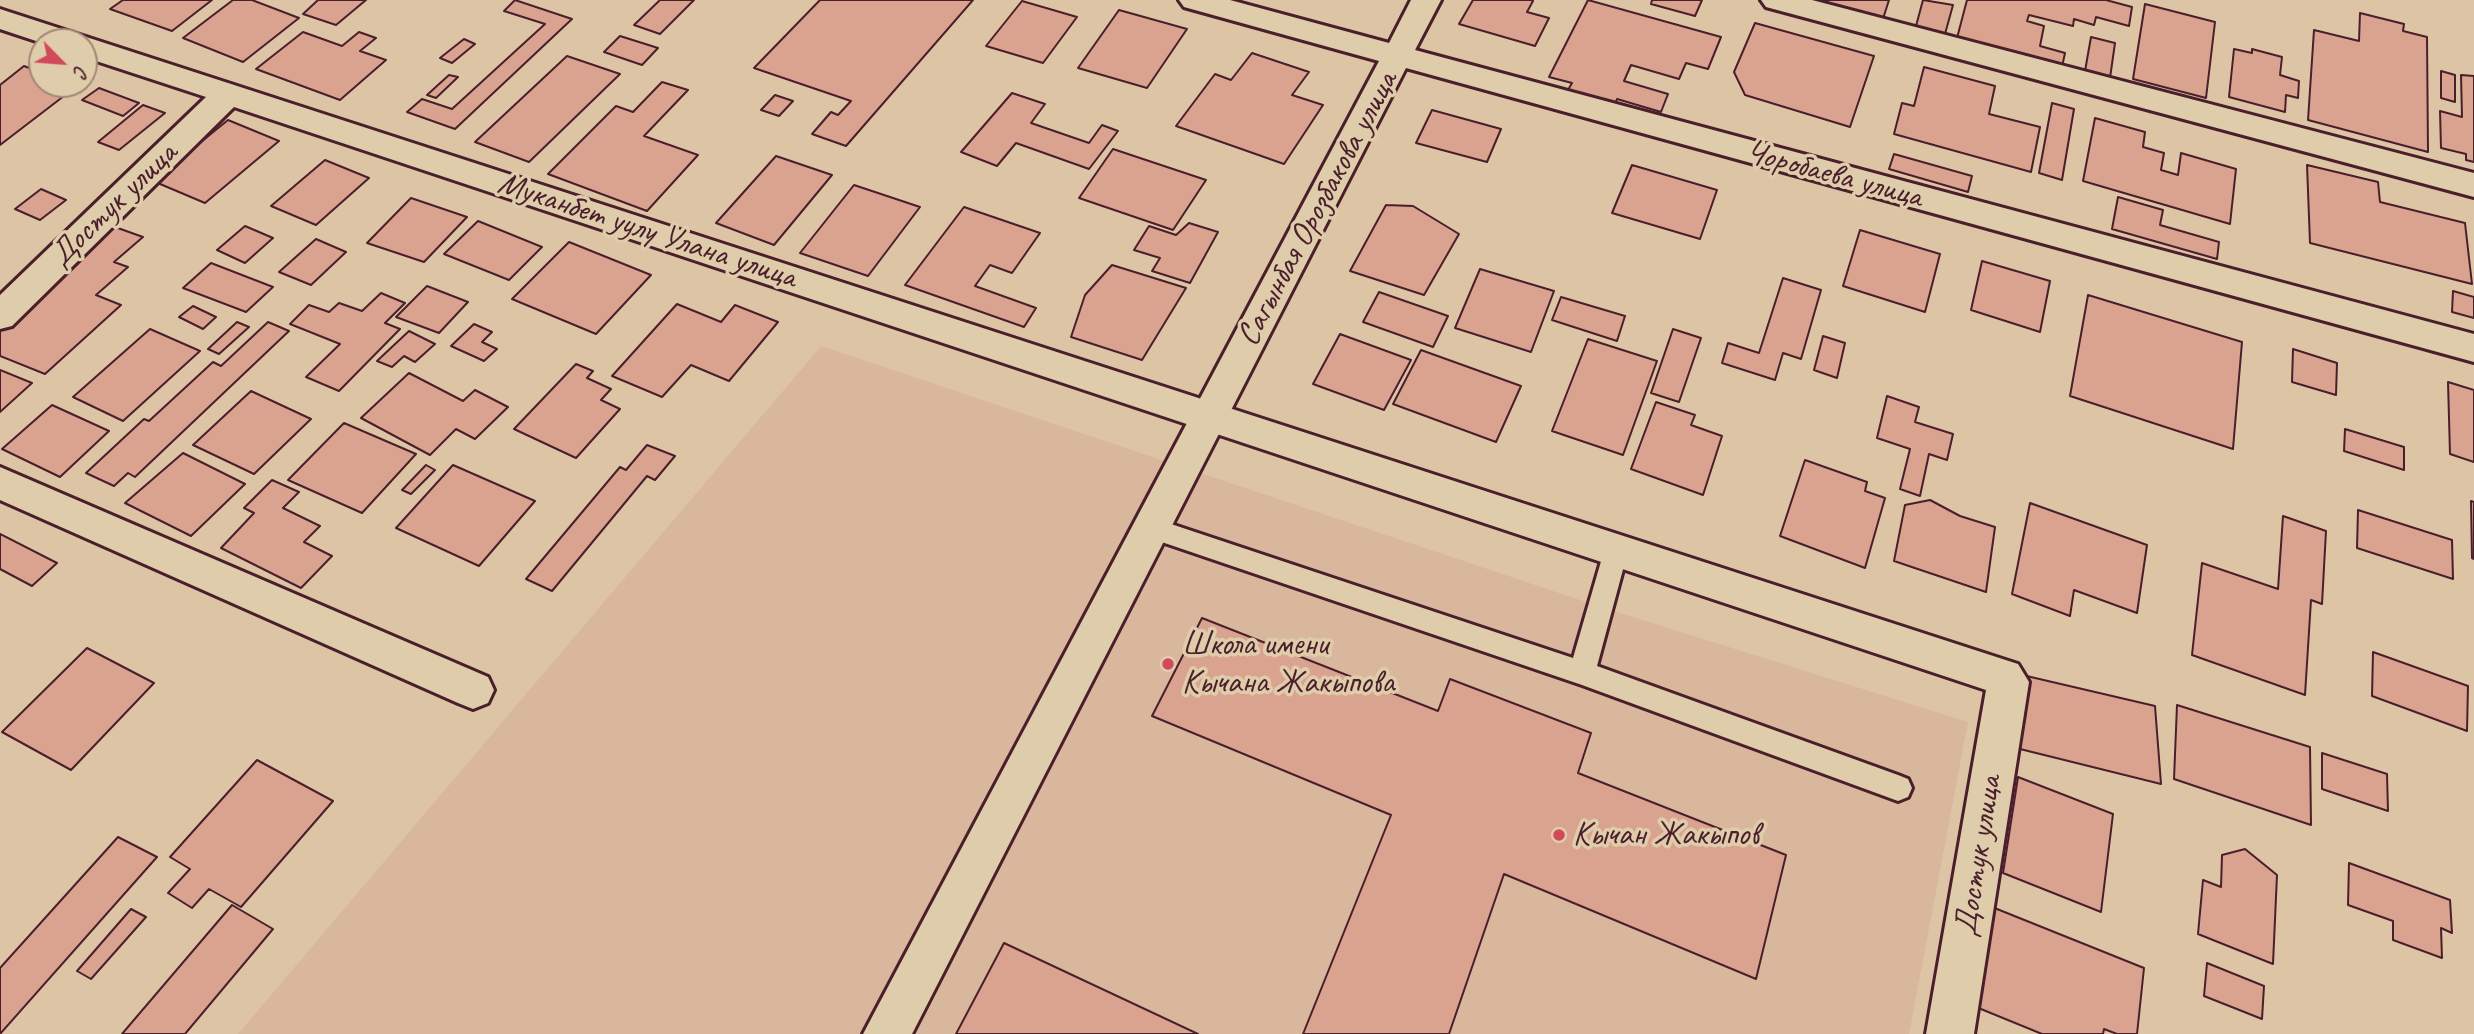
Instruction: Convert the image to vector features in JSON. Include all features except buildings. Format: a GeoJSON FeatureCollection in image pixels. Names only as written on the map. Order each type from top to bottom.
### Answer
{"type":"FeatureCollection","features":[{"type":"Feature","properties":{"kind":"street","name":"Чоробаева улица"},"geometry":{"type":"LineString","coordinates":[[1194,0],[2474,348]]}},
{"type":"Feature","properties":{"kind":"street","name":"Сагынбая Орозбакова улица"},"geometry":{"type":"LineString","coordinates":[[887,1034],[1153,529],[1426,0]]}},
{"type":"Feature","properties":{"kind":"street"},"geometry":{"type":"LineString","coordinates":[[1776,0],[2474,185]]}},
{"type":"Feature","properties":{"kind":"street"},"geometry":{"type":"LineString","coordinates":[[0,19],[28,28]]}},
{"type":"Feature","properties":{"kind":"street","name":"Муканбет уулу Улана улица"},"geometry":{"type":"LineString","coordinates":[[98,51],[2007,679]]}},
{"type":"Feature","properties":{"kind":"street","name":"Достук улица"},"geometry":{"type":"LineString","coordinates":[[0,316],[229,93]]}},
{"type":"Feature","properties":{"kind":"street"},"geometry":{"type":"LineString","coordinates":[[0,483],[473,690]]}},
{"type":"Feature","properties":{"kind":"street","name":"Достук улица"},"geometry":{"type":"LineString","coordinates":[[1950,1034],[2007,679]]}},
{"type":"Feature","properties":{"kind":"lane"},"geometry":{"type":"LineString","coordinates":[[1153,529],[1582,673],[1898,788]]}},
{"type":"Feature","properties":{"kind":"lane"},"geometry":{"type":"LineString","coordinates":[[1582,673],[1616,551]]}},
{"type":"Feature","properties":{"kind":"shaded area","name":"Школа имени Кычана Жакыпова"},"geometry":{"type":"Polygon","coordinates":[[[821,346],[1601,607],[1968,722],[1909,1034],[238,1034],[821,346]]]}},
{"type":"Feature","properties":{"kind":"place","name":"Школа имени Кычана Жакыпова"},"geometry":{"type":"Point","coordinates":[1168,664]}},
{"type":"Feature","properties":{"kind":"place","name":"Кычан Жакыпов"},"geometry":{"type":"Point","coordinates":[1559,835]}}]}
